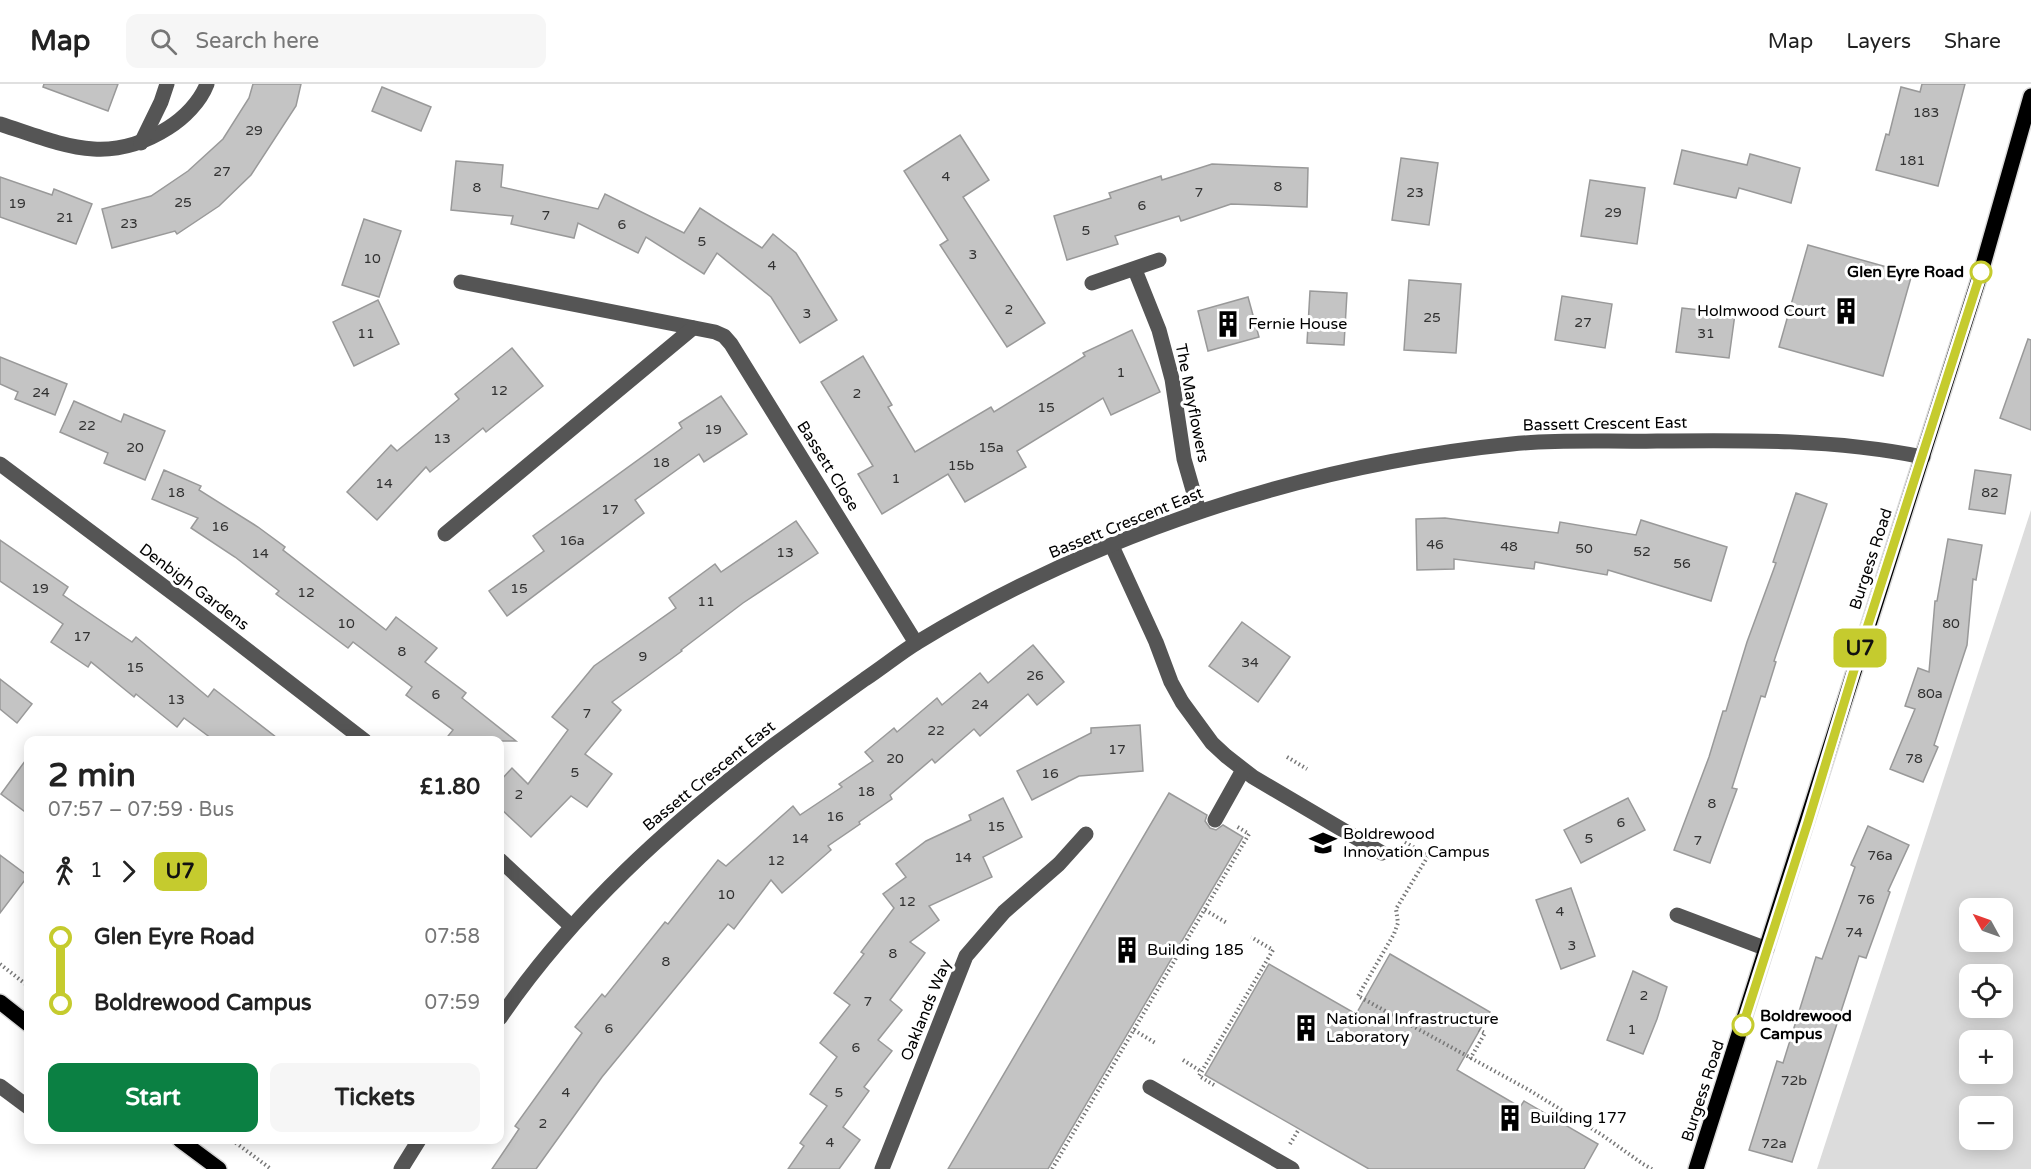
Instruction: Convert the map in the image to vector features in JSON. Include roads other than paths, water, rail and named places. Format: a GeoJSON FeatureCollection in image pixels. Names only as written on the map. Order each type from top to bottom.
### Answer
{"type":"FeatureCollection","features":[{"type":"Feature","properties":{"kind":"main road","name":"Burgess Road"},"geometry":{"type":"LineString","coordinates":[[1696,1169],[1984,262],[2031,96]]}},
{"type":"Feature","properties":{"kind":"main road"},"geometry":{"type":"LineString","coordinates":[[0,1002],[24,1021]]}},
{"type":"Feature","properties":{"kind":"main road"},"geometry":{"type":"LineString","coordinates":[[185,1144],[219,1169]]}},
{"type":"Feature","properties":{"kind":"street"},"geometry":{"type":"LineString","coordinates":[[141,143],[161,102],[166,84]]}},
{"type":"Feature","properties":{"kind":"street"},"geometry":{"type":"LineString","coordinates":[[0,124],[70,147],[94,150],[124,148],[141,143],[180,121],[203,93],[207,84]]}},
{"type":"Feature","properties":{"kind":"street"},"geometry":{"type":"LineString","coordinates":[[1092,284],[1159,260]]}},
{"type":"Feature","properties":{"kind":"street","name":"The Mayflowers"},"geometry":{"type":"LineString","coordinates":[[1135,270],[1159,330],[1172,379],[1184,459],[1199,511]]}},
{"type":"Feature","properties":{"kind":"street","name":"Bassett Close"},"geometry":{"type":"LineString","coordinates":[[461,282],[715,332],[724,336],[916,643]]}},
{"type":"Feature","properties":{"kind":"street"},"geometry":{"type":"LineString","coordinates":[[445,534],[693,328]]}},
{"type":"Feature","properties":{"kind":"street","name":"Bassett Crescent East"},"geometry":{"type":"LineString","coordinates":[[504,1012],[544,957],[628,868],[737,774],[805,722],[916,643],[990,602],[1112,546],[1199,511],[1341,472],[1429,455],[1516,444],[1752,440],[1842,445],[1895,451],[1923,457]]}},
{"type":"Feature","properties":{"kind":"street","name":"Denbigh Gardens"},"geometry":{"type":"LineString","coordinates":[[0,464],[216,625],[359,736]]}},
{"type":"Feature","properties":{"kind":"street"},"geometry":{"type":"LineString","coordinates":[[1112,546],[1182,702],[1212,743],[1244,770],[1382,853]]}},
{"type":"Feature","properties":{"kind":"street"},"geometry":{"type":"LineString","coordinates":[[1221,821],[1244,770]]}},
{"type":"Feature","properties":{"kind":"street","name":"Oaklands Way"},"geometry":{"type":"LineString","coordinates":[[882,1169],[966,956],[1004,912],[1059,864],[1086,834]]}},
{"type":"Feature","properties":{"kind":"street"},"geometry":{"type":"LineString","coordinates":[[504,864],[571,926]]}},
{"type":"Feature","properties":{"kind":"street"},"geometry":{"type":"LineString","coordinates":[[1677,915],[1767,949]]}},
{"type":"Feature","properties":{"kind":"street"},"geometry":{"type":"LineString","coordinates":[[0,1086],[24,1104]]}},
{"type":"Feature","properties":{"kind":"street"},"geometry":{"type":"LineString","coordinates":[[1150,1087],[1292,1169]]}},
{"type":"Feature","properties":{"kind":"street"},"geometry":{"type":"LineString","coordinates":[[401,1169],[417,1144]]}},
{"type":"Feature","properties":{"kind":"place","name":"Glen Eyre Road"},"geometry":{"type":"Point","coordinates":[1981,272]}},
{"type":"Feature","properties":{"kind":"place","name":"Holmwood Court"},"geometry":{"type":"Point","coordinates":[1846,311]}},
{"type":"Feature","properties":{"kind":"place","name":"Fernie House"},"geometry":{"type":"Point","coordinates":[1228,324]}},
{"type":"Feature","properties":{"kind":"place","name":"Boldrewood Innovation Campus"},"geometry":{"type":"Point","coordinates":[1323,843]}},
{"type":"Feature","properties":{"kind":"place","name":"Building 185"},"geometry":{"type":"Point","coordinates":[1127,950]}},
{"type":"Feature","properties":{"kind":"place","name":"Boldrewood Campus"},"geometry":{"type":"Point","coordinates":[1743,1025]}},
{"type":"Feature","properties":{"kind":"place","name":"National Infrastructure Laboratory"},"geometry":{"type":"Point","coordinates":[1306,1028]}},
{"type":"Feature","properties":{"kind":"place","name":"Building 177"},"geometry":{"type":"Point","coordinates":[1510,1118]}}]}
